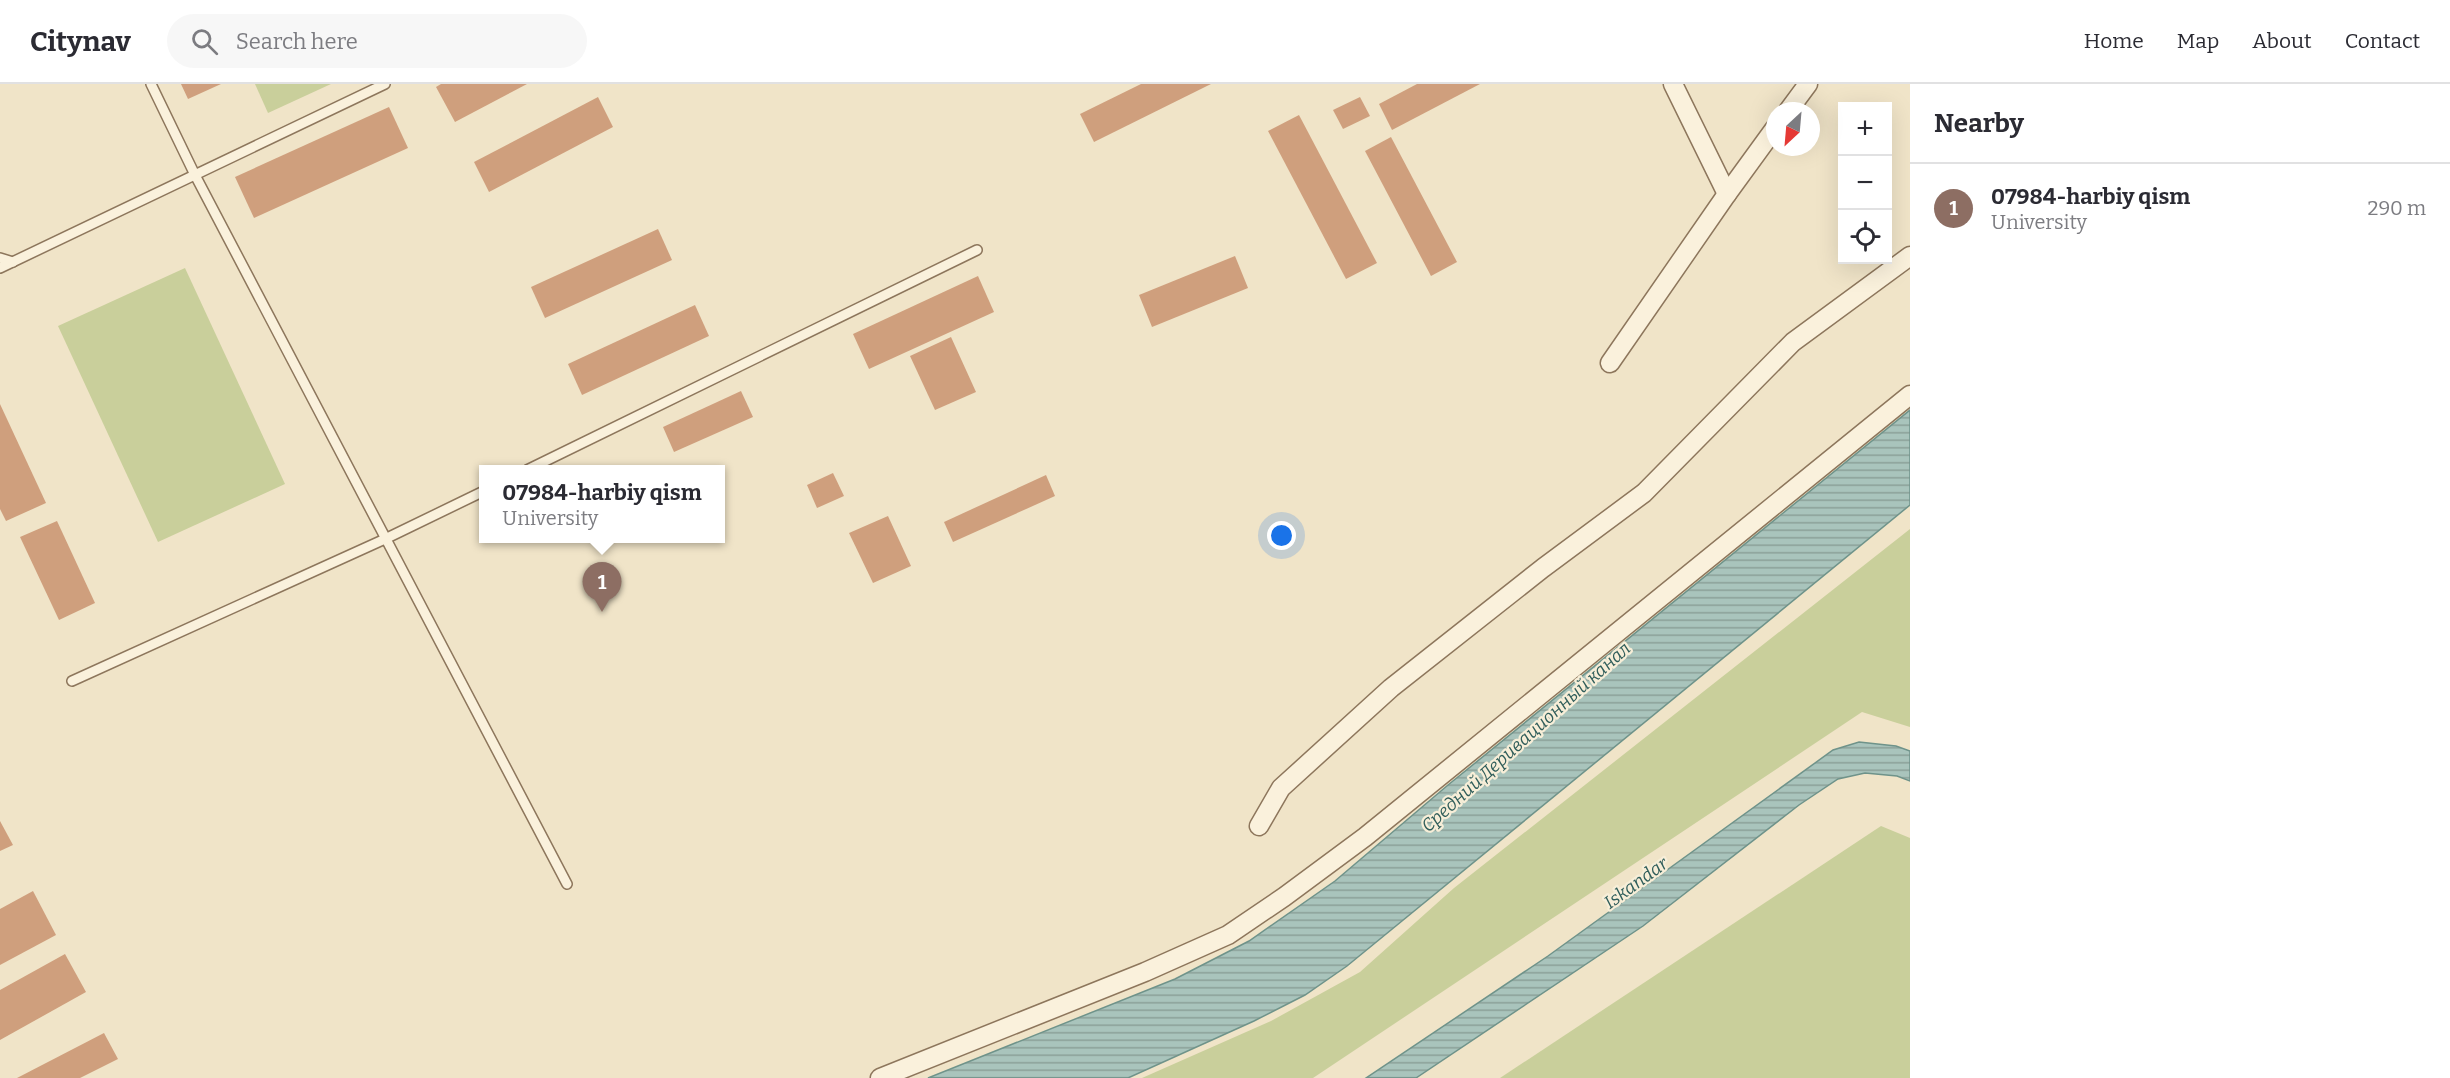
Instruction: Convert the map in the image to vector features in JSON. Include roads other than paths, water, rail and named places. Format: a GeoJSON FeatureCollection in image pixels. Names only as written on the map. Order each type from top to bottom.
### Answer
{"type":"FeatureCollection","features":[{"type":"Feature","properties":{"kind":"street"},"geometry":{"type":"LineString","coordinates":[[1673,84],[1726,194]]}},
{"type":"Feature","properties":{"kind":"street"},"geometry":{"type":"LineString","coordinates":[[1795,102],[1808,84]]}},
{"type":"Feature","properties":{"kind":"street"},"geometry":{"type":"LineString","coordinates":[[1610,363],[1726,194],[1766,140]]}},
{"type":"Feature","properties":{"kind":"street"},"geometry":{"type":"LineString","coordinates":[[1259,826],[1281,788],[1391,688],[1543,568],[1644,493],[1793,342],[1910,256]]}},
{"type":"Feature","properties":{"kind":"street"},"geometry":{"type":"LineString","coordinates":[[880,1078],[1145,972],[1238,928],[1365,837],[1910,395]]}},
{"type":"Feature","properties":{"kind":"lane"},"geometry":{"type":"LineString","coordinates":[[151,84],[195,175],[567,884]]}},
{"type":"Feature","properties":{"kind":"lane"},"geometry":{"type":"LineString","coordinates":[[0,268],[385,84]]}},
{"type":"Feature","properties":{"kind":"lane"},"geometry":{"type":"LineString","coordinates":[[537,465],[977,250]]}},
{"type":"Feature","properties":{"kind":"lane"},"geometry":{"type":"LineString","coordinates":[[0,258],[13,262]]}},
{"type":"Feature","properties":{"kind":"lane"},"geometry":{"type":"LineString","coordinates":[[72,681],[385,539],[479,493]]}},
{"type":"Feature","properties":{"kind":"water","name":"Средний Деривационный канал"},"geometry":{"type":"Polygon","coordinates":[[[1910,410],[1910,505],[1347,966],[1305,995],[1254,1021],[1128,1078],[928,1078],[1175,979],[1249,941],[1335,881],[1448,785],[1910,410]]]}},
{"type":"Feature","properties":{"kind":"water","name":"Iskandar"},"geometry":{"type":"Polygon","coordinates":[[[1859,742],[1896,746],[1910,751],[1910,781],[1897,776],[1865,773],[1838,779],[1799,805],[1643,926],[1416,1078],[1366,1078],[1548,956],[1833,750],[1859,742]]]}},
{"type":"Feature","properties":{"kind":"place","name":"07984-harbiy qism"},"geometry":{"type":"Point","coordinates":[602,612]}}]}
